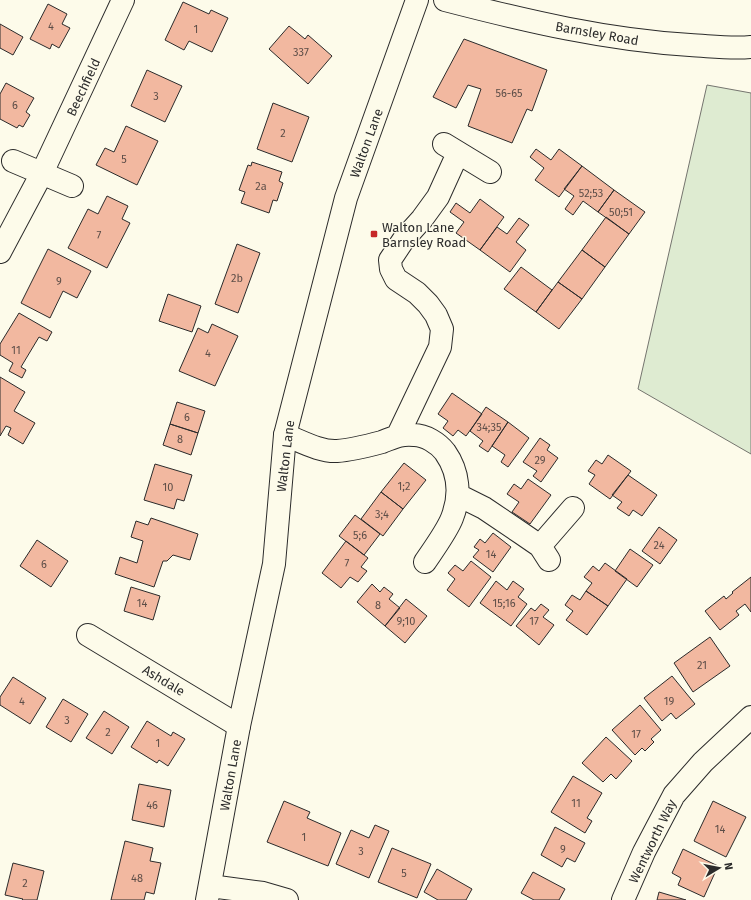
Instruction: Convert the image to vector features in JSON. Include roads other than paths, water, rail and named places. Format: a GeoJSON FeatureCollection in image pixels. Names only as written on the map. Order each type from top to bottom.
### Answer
{"type":"FeatureCollection","features":[{"type":"Feature","properties":{"kind":"street","name":"Beechfield"},"geometry":{"type":"LineString","coordinates":[[0,252],[42,173],[123,0]]}},
{"type":"Feature","properties":{"kind":"street","name":"Walton Lane"},"geometry":{"type":"LineString","coordinates":[[208,893],[239,726],[274,564],[285,435],[346,198],[417,0]]}},
{"type":"Feature","properties":{"kind":"street","name":"Barnsley Road"},"geometry":{"type":"LineString","coordinates":[[450,1],[567,30],[656,43],[751,47]]}},
{"type":"Feature","properties":{"kind":"street"},"geometry":{"type":"LineString","coordinates":[[398,435],[440,347],[442,329],[436,315],[428,304],[417,293],[396,279],[391,269],[390,260],[404,239],[422,220],[438,197],[451,149],[490,172]]}},
{"type":"Feature","properties":{"kind":"street"},"geometry":{"type":"LineString","coordinates":[[13,162],[72,186]]}},
{"type":"Feature","properties":{"kind":"street"},"geometry":{"type":"LineString","coordinates":[[285,435],[319,448],[336,451],[369,446],[398,435],[416,434],[430,439],[442,448],[452,462],[458,495],[452,519],[425,562]]}},
{"type":"Feature","properties":{"kind":"street"},"geometry":{"type":"LineString","coordinates":[[458,495],[484,508],[545,553],[573,508]]}},
{"type":"Feature","properties":{"kind":"street","name":"Ashdale"},"geometry":{"type":"LineString","coordinates":[[88,635],[239,726]]}},
{"type":"Feature","properties":{"kind":"street","name":"Wentworth Way"},"geometry":{"type":"LineString","coordinates":[[623,900],[644,852],[674,795],[703,762],[748,728]]}},
{"type":"Feature","properties":{"kind":"street"},"geometry":{"type":"LineString","coordinates":[[208,893],[263,894],[287,900]]}},
{"type":"Feature","properties":{"kind":"place","name":"Walton Lane Barnsley Road"},"geometry":{"type":"Point","coordinates":[374,234]}}]}
